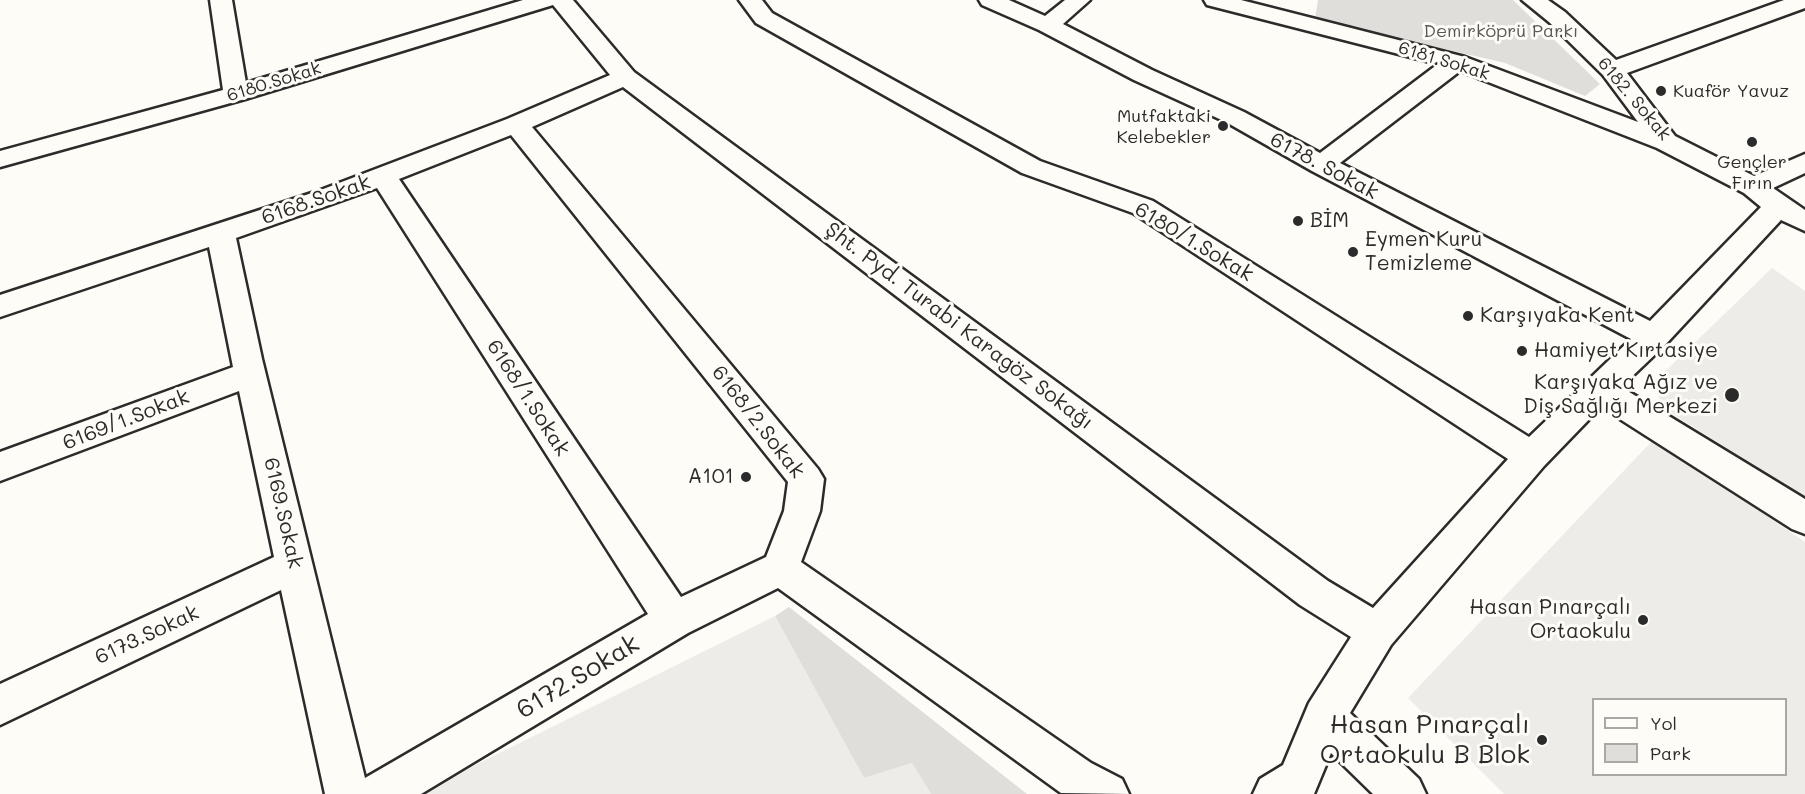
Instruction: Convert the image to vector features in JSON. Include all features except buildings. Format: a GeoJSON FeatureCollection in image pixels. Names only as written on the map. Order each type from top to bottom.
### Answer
{"type":"FeatureCollection","features":[{"type":"Feature","properties":{"kind":"street"},"geometry":{"type":"LineString","coordinates":[[221,0],[236,93]]}},
{"type":"Feature","properties":{"kind":"street","name":"6180.Sokak"},"geometry":{"type":"LineString","coordinates":[[0,159],[236,93],[547,0]]}},
{"type":"Feature","properties":{"kind":"street","name":"Şht. Pyd. Turabi Karagöz Sokağı"},"geometry":{"type":"LineString","coordinates":[[561,0],[626,77],[1314,593],[1377,632]]}},
{"type":"Feature","properties":{"kind":"street","name":"6180/1.Sokak"},"geometry":{"type":"LineString","coordinates":[[750,0],[764,18],[1031,167],[1143,207],[1532,456]]}},
{"type":"Feature","properties":{"kind":"street","name":"6178. Sokak"},"geometry":{"type":"LineString","coordinates":[[990,0],[1047,25],[1143,75],[1235,117],[1321,165],[1654,337]]}},
{"type":"Feature","properties":{"kind":"street"},"geometry":{"type":"LineString","coordinates":[[1047,25],[1078,0]]}},
{"type":"Feature","properties":{"kind":"street","name":"6181.Sokak"},"geometry":{"type":"LineString","coordinates":[[1215,0],[1265,6],[1457,62],[1666,142]]}},
{"type":"Feature","properties":{"kind":"street","name":"6182. Sokak"},"geometry":{"type":"LineString","coordinates":[[1533,0],[1557,17],[1612,70],[1666,142],[1755,187],[1778,206],[1805,222]]}},
{"type":"Feature","properties":{"kind":"street"},"geometry":{"type":"LineString","coordinates":[[1612,70],[1805,0]]}},
{"type":"Feature","properties":{"kind":"street"},"geometry":{"type":"LineString","coordinates":[[1321,165],[1457,62]]}},
{"type":"Feature","properties":{"kind":"street","name":"6168.Sokak"},"geometry":{"type":"LineString","coordinates":[[0,306],[383,176],[516,124],[626,77]]}},
{"type":"Feature","properties":{"kind":"street","name":"6168/2.Sokak"},"geometry":{"type":"LineString","coordinates":[[516,124],[806,479],[802,512],[780,568]]}},
{"type":"Feature","properties":{"kind":"street"},"geometry":{"type":"LineString","coordinates":[[1755,187],[1805,162]]}},
{"type":"Feature","properties":{"kind":"street","name":"6168/1.Sokak"},"geometry":{"type":"LineString","coordinates":[[383,176],[674,620]]}},
{"type":"Feature","properties":{"kind":"street"},"geometry":{"type":"LineString","coordinates":[[1275,794],[1298,780],[1324,717],[1377,632],[1532,456],[1598,389],[1654,337],[1778,206]]}},
{"type":"Feature","properties":{"kind":"street","name":"6169.Sokak"},"geometry":{"type":"LineString","coordinates":[[221,232],[246,359],[347,794]]}},
{"type":"Feature","properties":{"kind":"street","name":"6169/1.Sokak"},"geometry":{"type":"LineString","coordinates":[[0,467],[251,373]]}},
{"type":"Feature","properties":{"kind":"street"},"geometry":{"type":"LineString","coordinates":[[1598,389],[1805,518]]}},
{"type":"Feature","properties":{"kind":"street","name":"6173.Sokak"},"geometry":{"type":"LineString","coordinates":[[0,705],[295,565]]}},
{"type":"Feature","properties":{"kind":"street"},"geometry":{"type":"LineString","coordinates":[[780,568],[1076,778],[1107,794]]}},
{"type":"Feature","properties":{"kind":"street","name":"6172.Sokak"},"geometry":{"type":"LineString","coordinates":[[380,794],[674,620],[780,568]]}},
{"type":"Feature","properties":{"kind":"street"},"geometry":{"type":"LineString","coordinates":[[1324,717],[1404,794]]}},
{"type":"Feature","properties":{"kind":"shaded area","name":"Karşıyaka Ağız ve Diş Sağlığı Merkezi"},"geometry":{"type":"Polygon","coordinates":[[[1772,268],[1805,291],[1805,497],[1663,408],[1653,383],[1772,268]]]}},
{"type":"Feature","properties":{"kind":"shaded area","name":"Hasan Pınarçalı Ortaokulu"},"geometry":{"type":"Polygon","coordinates":[[[1654,439],[1805,542],[1805,794],[1504,794],[1408,698],[1654,439]]]}},
{"type":"Feature","properties":{"kind":"shaded area"},"geometry":{"type":"Polygon","coordinates":[[[775,616],[864,778],[912,763],[931,794],[417,794],[775,616]]]}},
{"type":"Feature","properties":{"kind":"green space","name":"Demirköprü Parkı"},"geometry":{"type":"Polygon","coordinates":[[[1318,0],[1513,0],[1600,84],[1585,96],[1505,63],[1315,19],[1318,0]]]}},
{"type":"Feature","properties":{"kind":"green space"},"geometry":{"type":"Polygon","coordinates":[[[789,607],[1027,794],[931,794],[912,763],[864,778],[775,616],[789,607]]]}},
{"type":"Feature","properties":{"kind":"place","name":"Kuaför Yavuz"},"geometry":{"type":"Point","coordinates":[1661,91]}},
{"type":"Feature","properties":{"kind":"place","name":"Mutfaktaki Kelebekler"},"geometry":{"type":"Point","coordinates":[1223,126]}},
{"type":"Feature","properties":{"kind":"place","name":"Gençler Fırın"},"geometry":{"type":"Point","coordinates":[1752,142]}},
{"type":"Feature","properties":{"kind":"place","name":"BİM"},"geometry":{"type":"Point","coordinates":[1298,221]}},
{"type":"Feature","properties":{"kind":"place","name":"Eymen Kuru Temizleme"},"geometry":{"type":"Point","coordinates":[1353,252]}},
{"type":"Feature","properties":{"kind":"place","name":"Karşıyaka Kent"},"geometry":{"type":"Point","coordinates":[1468,316]}},
{"type":"Feature","properties":{"kind":"place","name":"Hamiyet Kırtasiye"},"geometry":{"type":"Point","coordinates":[1522,351]}},
{"type":"Feature","properties":{"kind":"place","name":"Karşıyaka Ağız ve Diş Sağlığı Merkezi"},"geometry":{"type":"Point","coordinates":[1732,395]}},
{"type":"Feature","properties":{"kind":"place","name":"A101"},"geometry":{"type":"Point","coordinates":[746,477]}},
{"type":"Feature","properties":{"kind":"place","name":"Hasan Pınarçalı Ortaokulu"},"geometry":{"type":"Point","coordinates":[1643,620]}},
{"type":"Feature","properties":{"kind":"place","name":"Hasan Pınarçalı Ortaokulu B Blok"},"geometry":{"type":"Point","coordinates":[1542,740]}}]}
